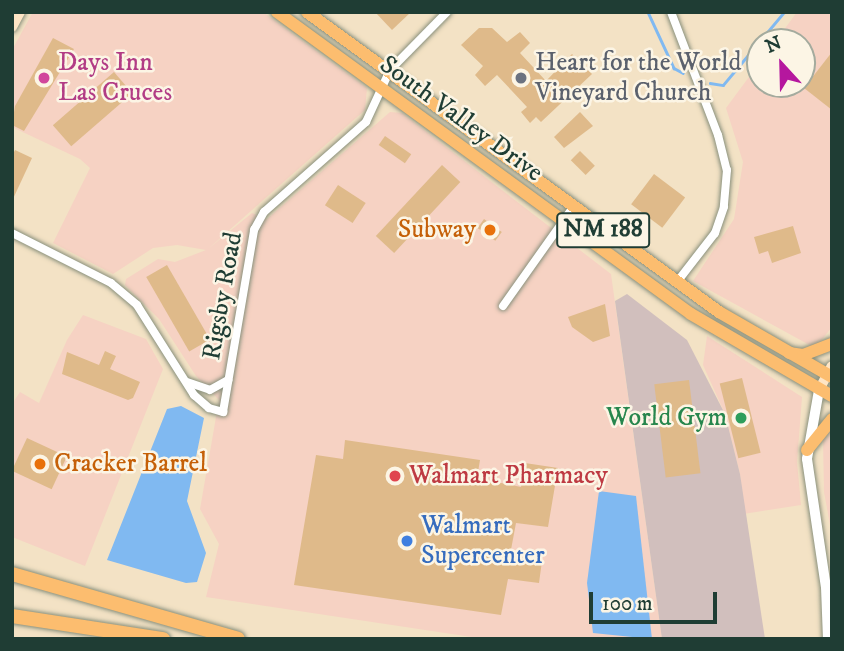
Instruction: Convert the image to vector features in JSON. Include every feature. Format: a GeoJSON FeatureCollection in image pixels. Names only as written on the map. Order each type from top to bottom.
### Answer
{"type":"FeatureCollection","features":[{"type":"Feature","properties":{"kind":"highway"},"geometry":{"type":"LineString","coordinates":[[12,574],[238,639]]}},
{"type":"Feature","properties":{"kind":"highway"},"geometry":{"type":"LineString","coordinates":[[12,616],[163,639]]}},
{"type":"Feature","properties":{"kind":"main road"},"geometry":{"type":"LineString","coordinates":[[12,26],[20,12]]}},
{"type":"Feature","properties":{"kind":"main road","name":"South Valley Drive"},"geometry":{"type":"LineString","coordinates":[[277,12],[719,333],[832,396]]}},
{"type":"Feature","properties":{"kind":"main road","name":"South Valley Drive"},"geometry":{"type":"LineString","coordinates":[[307,12],[677,282],[785,353],[830,373]]}},
{"type":"Feature","properties":{"kind":"main road"},"geometry":{"type":"LineString","coordinates":[[785,353],[803,355],[832,344]]}},
{"type":"Feature","properties":{"kind":"main road"},"geometry":{"type":"LineString","coordinates":[[819,390],[830,373]]}},
{"type":"Feature","properties":{"kind":"main road"},"geometry":{"type":"LineString","coordinates":[[807,450],[832,419]]}},
{"type":"Feature","properties":{"kind":"street","name":"Rigsby Road"},"geometry":{"type":"LineString","coordinates":[[183,379],[209,408],[223,412],[254,230],[264,212],[366,122],[390,70],[447,12]]}},
{"type":"Feature","properties":{"kind":"street"},"geometry":{"type":"LineString","coordinates":[[671,12],[718,135],[727,170],[724,207],[715,233],[677,282]]}},
{"type":"Feature","properties":{"kind":"street"},"geometry":{"type":"LineString","coordinates":[[503,306],[573,207]]}},
{"type":"Feature","properties":{"kind":"street"},"geometry":{"type":"LineString","coordinates":[[12,233],[111,283],[137,305],[183,379],[210,390],[228,380]]}},
{"type":"Feature","properties":{"kind":"street"},"geometry":{"type":"LineString","coordinates":[[819,390],[807,450],[826,587],[828,639]]}},
{"type":"Feature","properties":{"kind":"shaded area"},"geometry":{"type":"Polygon","coordinates":[[[33,12],[263,12],[367,88],[365,110],[208,249],[252,213],[267,219],[390,112],[402,113],[611,274],[662,639],[485,639],[206,597],[219,544],[200,509],[219,400],[196,376],[159,319],[125,285],[126,279],[158,259],[175,262],[206,250],[177,245],[153,248],[113,274],[53,243],[90,168],[80,159],[12,127],[12,50],[33,12]]]}},
{"type":"Feature","properties":{"kind":"shaded area"},"geometry":{"type":"Polygon","coordinates":[[[797,12],[832,12],[832,327],[815,348],[693,281],[734,219],[743,162],[726,108],[746,81],[746,98],[816,98],[816,28],[785,28],[797,12]]]}},
{"type":"Feature","properties":{"kind":"shaded area"},"geometry":{"type":"Polygon","coordinates":[[[627,294],[687,340],[725,414],[740,474],[765,639],[662,639],[615,301],[627,294]]]}},
{"type":"Feature","properties":{"kind":"shaded area"},"geometry":{"type":"Polygon","coordinates":[[[83,315],[146,339],[163,369],[85,566],[12,537],[12,404],[20,392],[39,403],[67,340],[83,315]]]}},
{"type":"Feature","properties":{"kind":"shaded area"},"geometry":{"type":"Polygon","coordinates":[[[707,336],[802,397],[797,462],[801,505],[743,514],[740,474],[725,414],[703,365],[707,336]]]}},
{"type":"Feature","properties":{"kind":"shaded area"},"geometry":{"type":"Polygon","coordinates":[[[832,428],[832,536],[824,492],[823,438],[832,428]]]}},
{"type":"Feature","properties":{"kind":"water"},"geometry":{"type":"Polygon","coordinates":[[[181,406],[204,418],[187,501],[206,553],[197,582],[186,583],[107,560],[167,409],[181,406]]]}},
{"type":"Feature","properties":{"kind":"water"},"geometry":{"type":"Polygon","coordinates":[[[599,491],[636,496],[652,639],[593,633],[587,583],[599,491]]]}},
{"type":"Feature","properties":{"kind":"building"},"geometry":{"type":"Polygon","coordinates":[[[375,12],[411,12],[392,30],[375,12]]]}},
{"type":"Feature","properties":{"kind":"building","name":"Heart for the World Vineyard Church"},"geometry":{"type":"Polygon","coordinates":[[[479,28],[492,28],[507,42],[520,32],[530,43],[520,53],[546,81],[572,54],[592,74],[541,122],[536,117],[530,123],[521,112],[527,107],[497,75],[485,86],[475,75],[483,66],[461,45],[479,28]]]}},
{"type":"Feature","properties":{"kind":"building","name":"Days Inn Las Cruces"},"geometry":{"type":"Polygon","coordinates":[[[53,38],[74,49],[24,131],[12,125],[15,106],[53,38]]]}},
{"type":"Feature","properties":{"kind":"building"},"geometry":{"type":"Polygon","coordinates":[[[832,52],[832,110],[816,97],[816,73],[832,52]]]}},
{"type":"Feature","properties":{"kind":"building","name":"Days Inn Las Cruces"},"geometry":{"type":"Polygon","coordinates":[[[114,72],[132,93],[71,146],[53,125],[114,72]]]}},
{"type":"Feature","properties":{"kind":"building"},"geometry":{"type":"Polygon","coordinates":[[[580,112],[593,126],[564,148],[554,137],[580,112]]]}},
{"type":"Feature","properties":{"kind":"building"},"geometry":{"type":"Polygon","coordinates":[[[385,136],[411,154],[405,163],[379,145],[385,136]]]}},
{"type":"Feature","properties":{"kind":"building"},"geometry":{"type":"Polygon","coordinates":[[[15,150],[32,158],[12,201],[12,156],[15,150]]]}},
{"type":"Feature","properties":{"kind":"building"},"geometry":{"type":"Polygon","coordinates":[[[580,151],[595,166],[586,175],[571,160],[580,151]]]}},
{"type":"Feature","properties":{"kind":"building"},"geometry":{"type":"Polygon","coordinates":[[[442,165],[460,182],[394,253],[376,236],[442,165]]]}},
{"type":"Feature","properties":{"kind":"building"},"geometry":{"type":"Polygon","coordinates":[[[654,174],[685,197],[662,228],[631,204],[654,174]]]}},
{"type":"Feature","properties":{"kind":"building"},"geometry":{"type":"Polygon","coordinates":[[[338,185],[366,203],[353,223],[325,205],[338,185]]]}},
{"type":"Feature","properties":{"kind":"building","name":"Subway"},"geometry":{"type":"Polygon","coordinates":[[[484,219],[502,232],[495,241],[478,228],[484,219]]]}},
{"type":"Feature","properties":{"kind":"building"},"geometry":{"type":"Polygon","coordinates":[[[793,226],[801,253],[772,263],[768,251],[759,254],[754,237],[793,226]]]}},
{"type":"Feature","properties":{"kind":"building"},"geometry":{"type":"Polygon","coordinates":[[[167,265],[210,339],[189,351],[146,277],[167,265]]]}},
{"type":"Feature","properties":{"kind":"building"},"geometry":{"type":"Polygon","coordinates":[[[605,304],[610,336],[593,342],[572,327],[568,317],[605,304]]]}},
{"type":"Feature","properties":{"kind":"building"},"geometry":{"type":"Polygon","coordinates":[[[105,351],[116,356],[110,369],[140,382],[133,398],[128,400],[62,374],[67,352],[99,365],[105,351]]]}},
{"type":"Feature","properties":{"kind":"building","name":"World Gym"},"geometry":{"type":"Polygon","coordinates":[[[742,378],[761,453],[738,458],[720,384],[742,378]]]}},
{"type":"Feature","properties":{"kind":"building"},"geometry":{"type":"Polygon","coordinates":[[[689,380],[700,473],[666,478],[654,384],[689,380]]]}},
{"type":"Feature","properties":{"kind":"building","name":"Cracker Barrel"},"geometry":{"type":"Polygon","coordinates":[[[27,438],[67,457],[52,489],[12,471],[27,438]]]}},
{"type":"Feature","properties":{"kind":"building","name":"Walmart Supercenter"},"geometry":{"type":"Polygon","coordinates":[[[345,440],[480,460],[477,478],[521,487],[525,463],[558,468],[548,527],[516,523],[510,555],[542,561],[539,583],[508,579],[501,615],[294,585],[316,455],[343,459],[345,440]]]}},
{"type":"Feature","properties":{"kind":"waterway"},"geometry":{"type":"LineString","coordinates":[[648,12],[674,68],[683,73]]}},
{"type":"Feature","properties":{"kind":"waterway"},"geometry":{"type":"LineString","coordinates":[[710,83],[723,85],[784,12]]}},
{"type":"Feature","properties":{"kind":"place","name":"Days Inn Las Cruces"},"geometry":{"type":"Point","coordinates":[44,78]}},
{"type":"Feature","properties":{"kind":"place","name":"Heart for the World Vineyard Church"},"geometry":{"type":"Point","coordinates":[521,78]}},
{"type":"Feature","properties":{"kind":"place","name":"Subway"},"geometry":{"type":"Point","coordinates":[490,230]}},
{"type":"Feature","properties":{"kind":"place","name":"World Gym"},"geometry":{"type":"Point","coordinates":[741,418]}},
{"type":"Feature","properties":{"kind":"place","name":"Cracker Barrel"},"geometry":{"type":"Point","coordinates":[40,464]}},
{"type":"Feature","properties":{"kind":"place","name":"Walmart Pharmacy"},"geometry":{"type":"Point","coordinates":[395,476]}},
{"type":"Feature","properties":{"kind":"place","name":"Walmart Supercenter"},"geometry":{"type":"Point","coordinates":[407,541]}}]}
